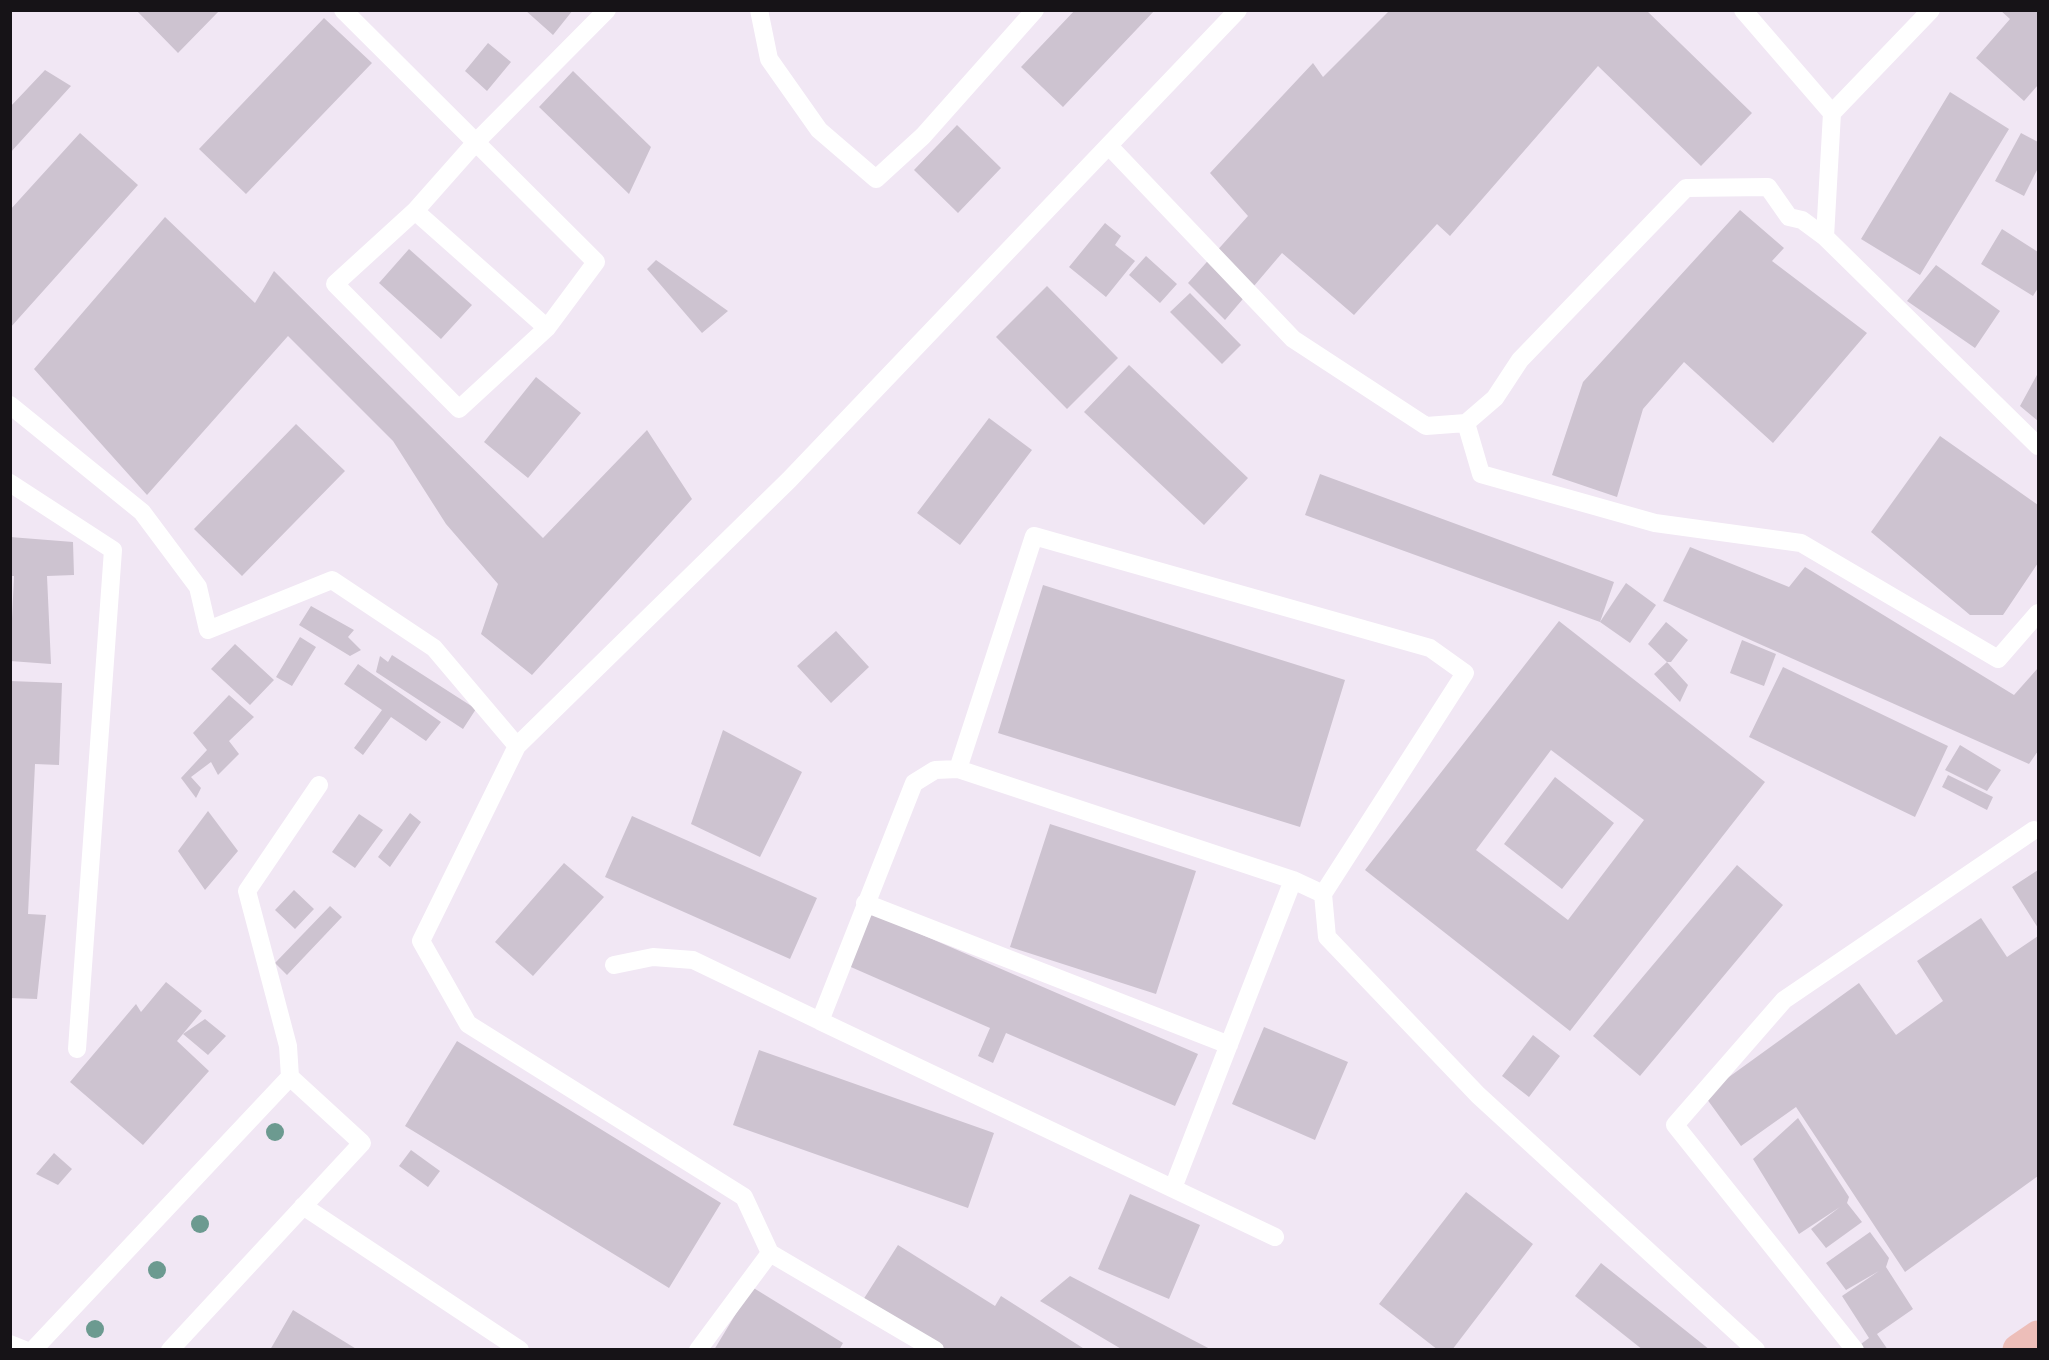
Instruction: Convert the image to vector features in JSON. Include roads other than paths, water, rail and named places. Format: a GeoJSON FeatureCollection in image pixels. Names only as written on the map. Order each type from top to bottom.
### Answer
{"type":"FeatureCollection","features":[{"type":"Feature","properties":{"kind":"main road"},"geometry":{"type":"LineString","coordinates":[[2019,1350],[2038,1336]]}},
{"type":"Feature","properties":{"kind":"lane"},"geometry":{"type":"LineString","coordinates":[[343,10],[477,141],[596,262],[547,328],[459,409],[335,284],[415,211],[477,141],[607,10]]}},
{"type":"Feature","properties":{"kind":"lane"},"geometry":{"type":"LineString","coordinates":[[759,10],[769,59],[819,130],[876,179],[924,136],[1035,10]]}},
{"type":"Feature","properties":{"kind":"lane"},"geometry":{"type":"LineString","coordinates":[[935,1350],[770,1253],[744,1197],[468,1024],[422,941],[517,746],[789,480],[1238,10]]}},
{"type":"Feature","properties":{"kind":"lane"},"geometry":{"type":"LineString","coordinates":[[1743,10],[1832,113]]}},
{"type":"Feature","properties":{"kind":"lane"},"geometry":{"type":"LineString","coordinates":[[1825,237],[1832,113],[1932,10]]}},
{"type":"Feature","properties":{"kind":"lane"},"geometry":{"type":"LineString","coordinates":[[1109,146],[1293,339],[1426,426],[1466,423],[1495,398],[1520,360],[1686,188],[1768,187],[1789,217],[1802,220],[1825,237],[2038,446]]}},
{"type":"Feature","properties":{"kind":"lane"},"geometry":{"type":"LineString","coordinates":[[415,211],[547,328]]}},
{"type":"Feature","properties":{"kind":"lane"},"geometry":{"type":"LineString","coordinates":[[10,405],[142,513],[198,587],[208,630],[332,580],[434,648],[517,746]]}},
{"type":"Feature","properties":{"kind":"lane"},"geometry":{"type":"LineString","coordinates":[[1466,423],[1481,474],[1655,524],[1801,543],[1998,659],[2038,613]]}},
{"type":"Feature","properties":{"kind":"lane"},"geometry":{"type":"LineString","coordinates":[[10,483],[113,550],[77,1049]]}},
{"type":"Feature","properties":{"kind":"lane"},"geometry":{"type":"LineString","coordinates":[[958,769],[1034,536],[1430,648],[1465,673],[1323,894],[1327,937],[1478,1095],[1756,1350]]}},
{"type":"Feature","properties":{"kind":"lane"},"geometry":{"type":"LineString","coordinates":[[820,1022],[914,783],[935,770],[958,769],[1293,880],[1323,894]]}},
{"type":"Feature","properties":{"kind":"lane"},"geometry":{"type":"LineString","coordinates":[[170,1350],[362,1143],[290,1077],[288,1046],[247,891],[319,785]]}},
{"type":"Feature","properties":{"kind":"lane"},"geometry":{"type":"LineString","coordinates":[[1855,1350],[1675,1125],[1784,1000],[2034,830]]}},
{"type":"Feature","properties":{"kind":"lane"},"geometry":{"type":"LineString","coordinates":[[1173,1188],[1293,880]]}},
{"type":"Feature","properties":{"kind":"lane"},"geometry":{"type":"LineString","coordinates":[[865,903],[1229,1045]]}},
{"type":"Feature","properties":{"kind":"lane"},"geometry":{"type":"LineString","coordinates":[[614,965],[653,957],[693,960],[1275,1237]]}},
{"type":"Feature","properties":{"kind":"lane"},"geometry":{"type":"LineString","coordinates":[[33,1350],[290,1077]]}},
{"type":"Feature","properties":{"kind":"lane"},"geometry":{"type":"LineString","coordinates":[[303,1206],[520,1350]]}},
{"type":"Feature","properties":{"kind":"lane"},"geometry":{"type":"LineString","coordinates":[[698,1350],[770,1253]]}},
{"type":"Feature","properties":{"kind":"lane"},"geometry":{"type":"LineString","coordinates":[[10,1344],[25,1350]]}}]}
